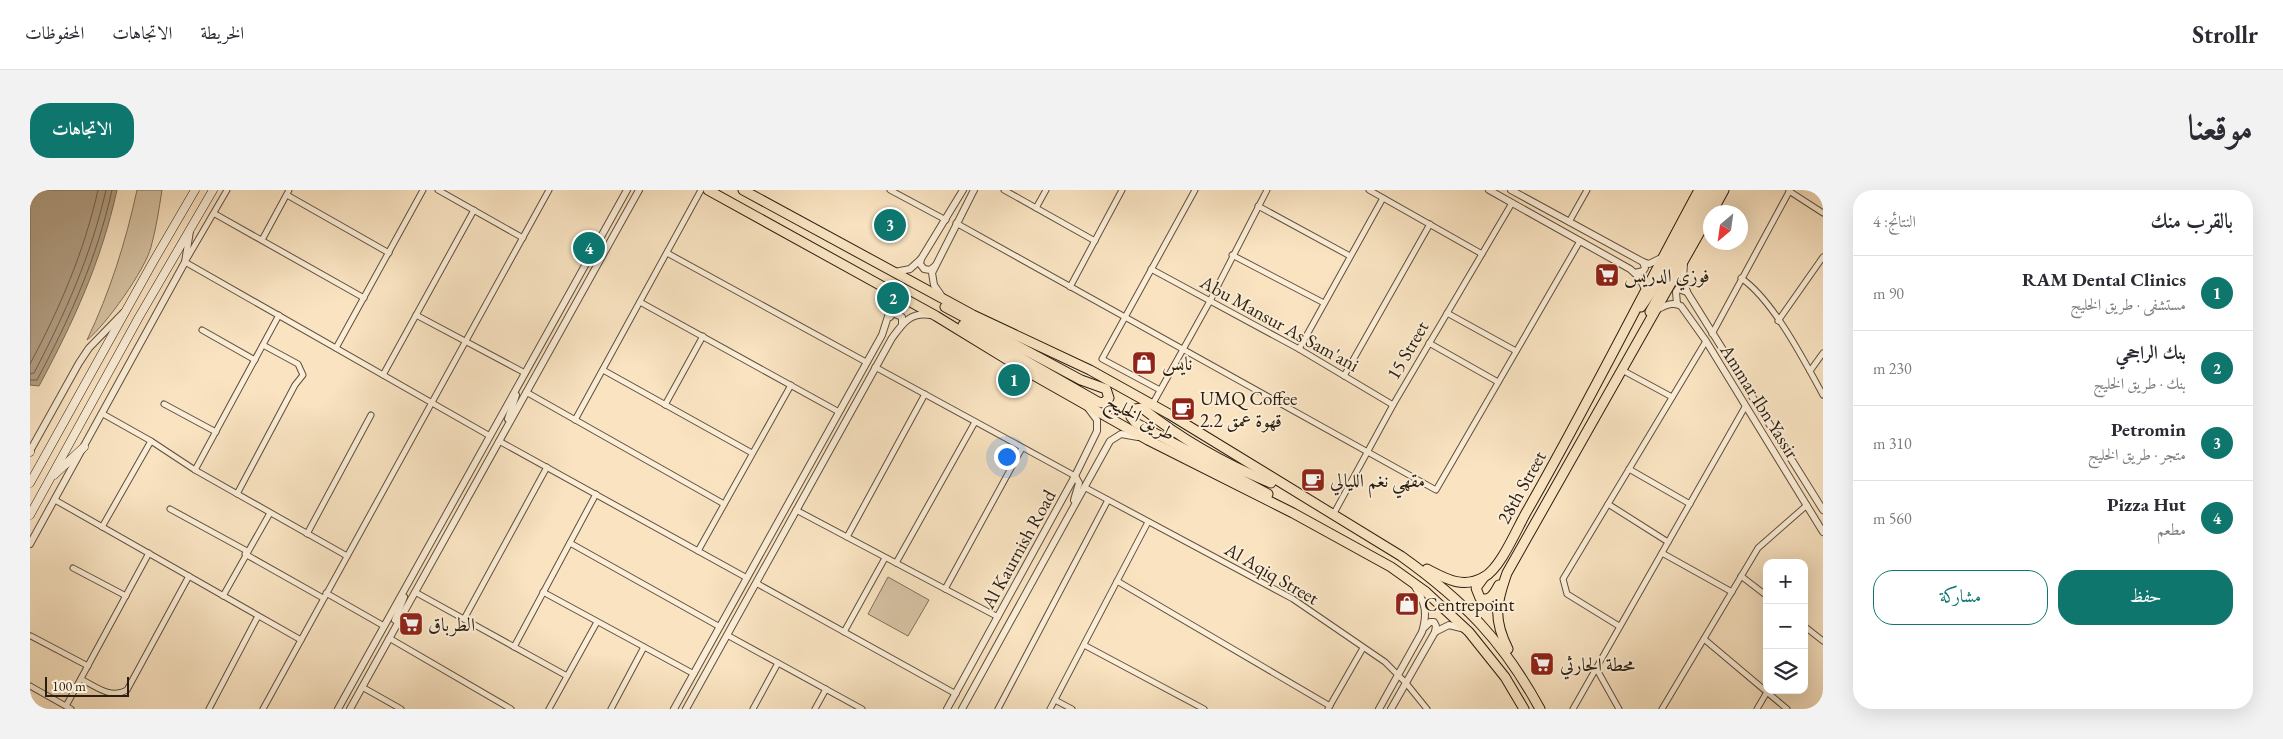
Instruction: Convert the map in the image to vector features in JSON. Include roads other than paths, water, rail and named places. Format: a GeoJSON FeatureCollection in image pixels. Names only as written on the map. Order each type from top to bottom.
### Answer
{"type":"FeatureCollection","features":[{"type":"Feature","properties":{"kind":"main road"},"geometry":{"type":"LineString","coordinates":[[30,515],[190,227],[213,190]]}},
{"type":"Feature","properties":{"kind":"main road","name":"طريق الخليج"},"geometry":{"type":"LineString","coordinates":[[708,190],[915,304],[1148,440],[1315,525],[1410,580],[1466,630],[1505,677],[1524,709]]}},
{"type":"Feature","properties":{"kind":"main road","name":"طريق الخليج"},"geometry":{"type":"LineString","coordinates":[[743,190],[888,271],[1069,359],[1152,405],[1401,556],[1428,575],[1476,618],[1504,650],[1540,709]]}},
{"type":"Feature","properties":{"kind":"main road","name":"28th Street"},"geometry":{"type":"LineString","coordinates":[[1484,577],[1496,564],[1544,481],[1699,190]]}},
{"type":"Feature","properties":{"kind":"main road","name":"28th Street"},"geometry":{"type":"LineString","coordinates":[[1624,330],[1650,294],[1708,190]]}},
{"type":"Feature","properties":{"kind":"main road","name":"28th Street"},"geometry":{"type":"LineString","coordinates":[[1636,347],[1656,298],[1717,190]]}},
{"type":"Feature","properties":{"kind":"main road","name":"28th Street"},"geometry":{"type":"LineString","coordinates":[[1716,205],[1724,190]]}},
{"type":"Feature","properties":{"kind":"main road"},"geometry":{"type":"LineString","coordinates":[[30,483],[194,191]]}},
{"type":"Feature","properties":{"kind":"main road","name":"28th Street"},"geometry":{"type":"LineString","coordinates":[[1519,672],[1502,636],[1497,617],[1498,601],[1507,573],[1703,227]]}},
{"type":"Feature","properties":{"kind":"main road"},"geometry":{"type":"LineString","coordinates":[[905,279],[931,299],[978,325],[1081,380],[1106,389],[1109,398],[1104,403],[1098,402],[949,318],[915,304]]}},
{"type":"Feature","properties":{"kind":"main road"},"geometry":{"type":"LineString","coordinates":[[1297,494],[1245,472],[1161,424],[1142,408],[1135,409],[1132,413],[1131,417],[1136,423],[1277,500],[1315,525]]}},
{"type":"Feature","properties":{"kind":"main road"},"geometry":{"type":"LineString","coordinates":[[49,480],[84,447]]}},
{"type":"Feature","properties":{"kind":"main road"},"geometry":{"type":"LineString","coordinates":[[1401,556],[1456,583],[1472,582],[1484,577]]}},
{"type":"Feature","properties":{"kind":"main road"},"geometry":{"type":"LineString","coordinates":[[1484,577],[1476,592],[1484,600],[1491,597],[1507,573]]}},
{"type":"Feature","properties":{"kind":"street"},"geometry":{"type":"LineString","coordinates":[[30,544],[185,262],[227,190]]}},
{"type":"Feature","properties":{"kind":"street"},"geometry":{"type":"LineString","coordinates":[[336,348],[423,190]]}},
{"type":"Feature","properties":{"kind":"street"},"geometry":{"type":"LineString","coordinates":[[438,190],[523,238]]}},
{"type":"Feature","properties":{"kind":"street"},"geometry":{"type":"LineString","coordinates":[[263,709],[549,190]]}},
{"type":"Feature","properties":{"kind":"street"},"geometry":{"type":"LineString","coordinates":[[338,709],[627,190]]}},
{"type":"Feature","properties":{"kind":"street"},"geometry":{"type":"LineString","coordinates":[[350,709],[639,190]]}},
{"type":"Feature","properties":{"kind":"street"},"geometry":{"type":"LineString","coordinates":[[575,420],[702,190]]}},
{"type":"Feature","properties":{"kind":"street"},"geometry":{"type":"LineString","coordinates":[[890,190],[946,220]]}},
{"type":"Feature","properties":{"kind":"street"},"geometry":{"type":"LineString","coordinates":[[888,271],[907,271],[921,259],[963,190]]}},
{"type":"Feature","properties":{"kind":"street"},"geometry":{"type":"LineString","coordinates":[[947,301],[936,289],[932,281],[934,266],[974,190]]}},
{"type":"Feature","properties":{"kind":"street"},"geometry":{"type":"LineString","coordinates":[[1004,190],[1095,241]]}},
{"type":"Feature","properties":{"kind":"street"},"geometry":{"type":"LineString","coordinates":[[1036,208],[1046,190]]}},
{"type":"Feature","properties":{"kind":"street"},"geometry":{"type":"LineString","coordinates":[[1070,287],[1122,190]]}},
{"type":"Feature","properties":{"kind":"street"},"geometry":{"type":"LineString","coordinates":[[1160,390],[1102,359],[1194,190]]}},
{"type":"Feature","properties":{"kind":"street"},"geometry":{"type":"LineString","coordinates":[[1152,405],[1210,301],[1267,190]]}},
{"type":"Feature","properties":{"kind":"street"},"geometry":{"type":"LineString","coordinates":[[1369,190],[1482,254]]}},
{"type":"Feature","properties":{"kind":"street"},"geometry":{"type":"LineString","coordinates":[[1489,190],[1635,273],[1643,282],[1645,289]]}},
{"type":"Feature","properties":{"kind":"street"},"geometry":{"type":"LineString","coordinates":[[1511,190],[1643,262],[1649,264],[1662,257]]}},
{"type":"Feature","properties":{"kind":"street"},"geometry":{"type":"LineString","coordinates":[[1569,222],[1588,190]]}},
{"type":"Feature","properties":{"kind":"street"},"geometry":{"type":"LineString","coordinates":[[1712,334],[1789,191],[1823,213]]}},
{"type":"Feature","properties":{"kind":"street"},"geometry":{"type":"LineString","coordinates":[[262,240],[288,192],[389,253]]}},
{"type":"Feature","properties":{"kind":"street"},"geometry":{"type":"LineString","coordinates":[[1299,350],[1383,198]]}},
{"type":"Feature","properties":{"kind":"street","name":"15 Street"},"geometry":{"type":"LineString","coordinates":[[1333,515],[1393,405],[1512,203]]}},
{"type":"Feature","properties":{"kind":"street"},"geometry":{"type":"LineString","coordinates":[[1258,206],[1350,256]]}},
{"type":"Feature","properties":{"kind":"street"},"geometry":{"type":"LineString","coordinates":[[383,375],[474,210]]}},
{"type":"Feature","properties":{"kind":"street"},"geometry":{"type":"LineString","coordinates":[[214,214],[364,298]]}},
{"type":"Feature","properties":{"kind":"street"},"geometry":{"type":"LineString","coordinates":[[956,223],[1184,348],[1436,490],[1580,241]]}},
{"type":"Feature","properties":{"kind":"street"},"geometry":{"type":"LineString","coordinates":[[1344,376],[1430,224]]}},
{"type":"Feature","properties":{"kind":"street"},"geometry":{"type":"LineString","coordinates":[[185,262],[190,227]]}},
{"type":"Feature","properties":{"kind":"street"},"geometry":{"type":"LineString","coordinates":[[667,253],[866,362]]}},
{"type":"Feature","properties":{"kind":"street"},"geometry":{"type":"LineString","coordinates":[[1232,255],[1324,303]]}},
{"type":"Feature","properties":{"kind":"street"},"geometry":{"type":"LineString","coordinates":[[1778,321],[1823,258]]}},
{"type":"Feature","properties":{"kind":"street"},"geometry":{"type":"LineString","coordinates":[[921,259],[920,264],[924,269],[930,270],[934,266]]}},
{"type":"Feature","properties":{"kind":"street"},"geometry":{"type":"LineString","coordinates":[[1684,261],[1683,279],[1687,292]]}},
{"type":"Feature","properties":{"kind":"street"},"geometry":{"type":"LineString","coordinates":[[185,262],[490,436]]}},
{"type":"Feature","properties":{"kind":"street"},"geometry":{"type":"LineString","coordinates":[[1635,273],[1643,271],[1645,268],[1643,262]]}},
{"type":"Feature","properties":{"kind":"street","name":"Abu Mansur As Sam'ani"},"geometry":{"type":"LineString","coordinates":[[1151,269],[1299,350],[1393,405]]}},
{"type":"Feature","properties":{"kind":"street"},"geometry":{"type":"LineString","coordinates":[[1741,278],[1756,288],[1810,371],[1823,395]]}},
{"type":"Feature","properties":{"kind":"street"},"geometry":{"type":"LineString","coordinates":[[877,283],[890,300],[892,308],[888,321]]}},
{"type":"Feature","properties":{"kind":"street"},"geometry":{"type":"LineString","coordinates":[[1658,309],[1677,304],[1676,292],[1678,289],[1687,292]]}},
{"type":"Feature","properties":{"kind":"street","name":"Ammar Ibn Yassir"},"geometry":{"type":"LineString","coordinates":[[1687,292],[1782,441],[1823,510]]}},
{"type":"Feature","properties":{"kind":"street"},"geometry":{"type":"LineString","coordinates":[[640,302],[839,412]]}},
{"type":"Feature","properties":{"kind":"street","name":"Ammar Ibn Yassir"},"geometry":{"type":"LineString","coordinates":[[1677,304],[1706,341],[1823,532]]}},
{"type":"Feature","properties":{"kind":"street"},"geometry":{"type":"LineString","coordinates":[[30,451],[89,348],[127,308]]}},
{"type":"Feature","properties":{"kind":"street"},"geometry":{"type":"LineString","coordinates":[[1447,313],[1516,352]]}},
{"type":"Feature","properties":{"kind":"street"},"geometry":{"type":"LineString","coordinates":[[674,709],[839,412],[891,314],[899,314],[903,320],[900,327]]}},
{"type":"Feature","properties":{"kind":"street"},"geometry":{"type":"LineString","coordinates":[[686,709],[875,367],[900,327],[907,318],[914,314],[936,316]]}},
{"type":"Feature","properties":{"kind":"street"},"geometry":{"type":"LineString","coordinates":[[195,470],[279,315]]}},
{"type":"Feature","properties":{"kind":"street"},"geometry":{"type":"LineString","coordinates":[[416,315],[525,373]]}},
{"type":"Feature","properties":{"kind":"street"},"geometry":{"type":"LineString","coordinates":[[202,330],[255,360]]}},
{"type":"Feature","properties":{"kind":"street"},"geometry":{"type":"LineString","coordinates":[[665,404],[703,336]]}},
{"type":"Feature","properties":{"kind":"street"},"geometry":{"type":"LineString","coordinates":[[1619,626],[1567,594],[1563,579],[1706,341]]}},
{"type":"Feature","properties":{"kind":"street"},"geometry":{"type":"LineString","coordinates":[[1429,343],[1498,382]]}},
{"type":"Feature","properties":{"kind":"street"},"geometry":{"type":"LineString","coordinates":[[237,494],[295,385],[304,375],[298,364],[263,345]]}},
{"type":"Feature","properties":{"kind":"street"},"geometry":{"type":"LineString","coordinates":[[1810,371],[1823,354]]}},
{"type":"Feature","properties":{"kind":"street"},"geometry":{"type":"LineString","coordinates":[[875,367],[1075,476],[1079,483],[1065,522]]}},
{"type":"Feature","properties":{"kind":"street"},"geometry":{"type":"LineString","coordinates":[[603,370],[752,453]]}},
{"type":"Feature","properties":{"kind":"street"},"geometry":{"type":"LineString","coordinates":[[1622,370],[1672,397]]}},
{"type":"Feature","properties":{"kind":"street"},"geometry":{"type":"LineString","coordinates":[[499,441],[525,373]]}},
{"type":"Feature","properties":{"kind":"street"},"geometry":{"type":"LineString","coordinates":[[698,550],[791,385]]}},
{"type":"Feature","properties":{"kind":"street"},"geometry":{"type":"LineString","coordinates":[[526,392],[724,504]]}},
{"type":"Feature","properties":{"kind":"street"},"geometry":{"type":"LineString","coordinates":[[847,537],[925,394]]}},
{"type":"Feature","properties":{"kind":"street"},"geometry":{"type":"LineString","coordinates":[[164,404],[216,432]]}},
{"type":"Feature","properties":{"kind":"street","name":"Al Kaurnish Road"},"geometry":{"type":"LineString","coordinates":[[948,709],[1075,476],[1098,427],[1096,417],[1084,404]]}},
{"type":"Feature","properties":{"kind":"street"},"geometry":{"type":"LineString","coordinates":[[1573,709],[1746,407]]}},
{"type":"Feature","properties":{"kind":"street"},"geometry":{"type":"LineString","coordinates":[[103,414],[151,441],[195,470],[347,556]]}},
{"type":"Feature","properties":{"kind":"street"},"geometry":{"type":"LineString","coordinates":[[307,534],[371,415]]}},
{"type":"Feature","properties":{"kind":"street"},"geometry":{"type":"LineString","coordinates":[[896,563],[975,422]]}},
{"type":"Feature","properties":{"kind":"street","name":"Al Kaurnish Road"},"geometry":{"type":"LineString","coordinates":[[962,709],[1113,438],[1124,434],[1148,440]]}},
{"type":"Feature","properties":{"kind":"street"},"geometry":{"type":"LineString","coordinates":[[102,527],[151,441]]}},
{"type":"Feature","properties":{"kind":"street"},"geometry":{"type":"LineString","coordinates":[[499,441],[747,578]]}},
{"type":"Feature","properties":{"kind":"street"},"geometry":{"type":"LineString","coordinates":[[945,589],[1022,448]]}},
{"type":"Feature","properties":{"kind":"street"},"geometry":{"type":"LineString","coordinates":[[464,619],[547,468]]}},
{"type":"Feature","properties":{"kind":"street"},"geometry":{"type":"LineString","coordinates":[[1629,469],[1690,504]]}},
{"type":"Feature","properties":{"kind":"street","name":"Al Aqiq Street"},"geometry":{"type":"LineString","coordinates":[[1084,487],[1293,599],[1385,662],[1406,683],[1427,709]]}},
{"type":"Feature","properties":{"kind":"street"},"geometry":{"type":"LineString","coordinates":[[514,647],[596,494]]}},
{"type":"Feature","properties":{"kind":"street"},"geometry":{"type":"LineString","coordinates":[[55,500],[300,640]]}},
{"type":"Feature","properties":{"kind":"street"},"geometry":{"type":"LineString","coordinates":[[998,709],[1108,500]]}},
{"type":"Feature","properties":{"kind":"street"},"geometry":{"type":"LineString","coordinates":[[1608,504],[1668,542]]}},
{"type":"Feature","properties":{"kind":"street"},"geometry":{"type":"LineString","coordinates":[[1662,709],[1758,548],[1807,506]]}},
{"type":"Feature","properties":{"kind":"street"},"geometry":{"type":"LineString","coordinates":[[170,508],[246,553],[384,626]]}},
{"type":"Feature","properties":{"kind":"street"},"geometry":{"type":"LineString","coordinates":[[796,510],[998,617]]}},
{"type":"Feature","properties":{"kind":"street"},"geometry":{"type":"LineString","coordinates":[[223,596],[270,513]]}},
{"type":"Feature","properties":{"kind":"street"},"geometry":{"type":"LineString","coordinates":[[1050,709],[1148,522]]}},
{"type":"Feature","properties":{"kind":"street"},"geometry":{"type":"LineString","coordinates":[[570,543],[720,627]]}},
{"type":"Feature","properties":{"kind":"street"},"geometry":{"type":"LineString","coordinates":[[30,686],[68,708],[81,679],[149,553]]}},
{"type":"Feature","properties":{"kind":"street"},"geometry":{"type":"LineString","coordinates":[[1662,553],[1732,592]]}},
{"type":"Feature","properties":{"kind":"street"},"geometry":{"type":"LineString","coordinates":[[844,632],[885,558]]}},
{"type":"Feature","properties":{"kind":"street"},"geometry":{"type":"LineString","coordinates":[[74,568],[126,596]]}},
{"type":"Feature","properties":{"kind":"street"},"geometry":{"type":"LineString","coordinates":[[81,679],[110,694],[118,695],[127,690],[189,576]]}},
{"type":"Feature","properties":{"kind":"street"},"geometry":{"type":"LineString","coordinates":[[1741,576],[1763,593]]}},
{"type":"Feature","properties":{"kind":"street"},"geometry":{"type":"LineString","coordinates":[[389,638],[412,577]]}},
{"type":"Feature","properties":{"kind":"street"},"geometry":{"type":"LineString","coordinates":[[739,613],[747,578]]}},
{"type":"Feature","properties":{"kind":"street"},"geometry":{"type":"LineString","coordinates":[[1410,580],[1425,606],[1426,620],[1422,632]]}},
{"type":"Feature","properties":{"kind":"street"},"geometry":{"type":"LineString","coordinates":[[1117,581],[1329,707],[1363,648]]}},
{"type":"Feature","properties":{"kind":"street"},"geometry":{"type":"LineString","coordinates":[[756,583],[956,694]]}},
{"type":"Feature","properties":{"kind":"street"},"geometry":{"type":"LineString","coordinates":[[415,592],[567,676]]}},
{"type":"Feature","properties":{"kind":"street"},"geometry":{"type":"LineString","coordinates":[[544,592],[694,674]]}},
{"type":"Feature","properties":{"kind":"street"},"geometry":{"type":"LineString","coordinates":[[210,709],[258,616]]}},
{"type":"Feature","properties":{"kind":"street"},"geometry":{"type":"LineString","coordinates":[[1379,709],[1422,632],[1428,623],[1432,621],[1436,626],[1435,632],[1391,709]]}},
{"type":"Feature","properties":{"kind":"street"},"geometry":{"type":"LineString","coordinates":[[549,709],[597,622]]}},
{"type":"Feature","properties":{"kind":"street"},"geometry":{"type":"LineString","coordinates":[[1435,632],[1449,625],[1466,630]]}},
{"type":"Feature","properties":{"kind":"street"},"geometry":{"type":"LineString","coordinates":[[1808,629],[1823,641]]}},
{"type":"Feature","properties":{"kind":"street"},"geometry":{"type":"LineString","coordinates":[[727,635],[862,709]]}},
{"type":"Feature","properties":{"kind":"street"},"geometry":{"type":"LineString","coordinates":[[31,636],[88,666]]}},
{"type":"Feature","properties":{"kind":"street"},"geometry":{"type":"LineString","coordinates":[[389,638],[511,709]]}},
{"type":"Feature","properties":{"kind":"street"},"geometry":{"type":"LineString","coordinates":[[1704,640],[1763,689]]}},
{"type":"Feature","properties":{"kind":"street"},"geometry":{"type":"LineString","coordinates":[[1084,645],[1204,709]]}},
{"type":"Feature","properties":{"kind":"street"},"geometry":{"type":"LineString","coordinates":[[611,709],[644,647]]}},
{"type":"Feature","properties":{"kind":"street"},"geometry":{"type":"LineString","coordinates":[[753,709],[778,663]]}},
{"type":"Feature","properties":{"kind":"street"},"geometry":{"type":"LineString","coordinates":[[952,709],[968,679],[971,667]]}},
{"type":"Feature","properties":{"kind":"street"},"geometry":{"type":"LineString","coordinates":[[1596,668],[1619,709]]}},
{"type":"Feature","properties":{"kind":"street"},"geometry":{"type":"LineString","coordinates":[[362,687],[401,709]]}},
{"type":"Feature","properties":{"kind":"street"},"geometry":{"type":"LineString","coordinates":[[816,709],[826,689]]}},
{"type":"Feature","properties":{"kind":"street"},"geometry":{"type":"LineString","coordinates":[[1757,709],[1766,694]]}},
{"type":"Feature","properties":{"kind":"street"},"geometry":{"type":"LineString","coordinates":[[1769,694],[1787,709]]}},
{"type":"Feature","properties":{"kind":"street"},"geometry":{"type":"LineString","coordinates":[[1055,700],[1072,709]]}},
{"type":"Feature","properties":{"kind":"water"},"geometry":{"type":"Polygon","coordinates":[[[30,190],[117,190],[95,267],[64,338],[39,386],[30,385],[30,190]]]}},
{"type":"Feature","properties":{"kind":"place","name":"Petromin"},"geometry":{"type":"Point","coordinates":[890,225]}},
{"type":"Feature","properties":{"kind":"place","name":"Pizza Hut"},"geometry":{"type":"Point","coordinates":[589,248]}},
{"type":"Feature","properties":{"kind":"place","name":"فوزي الدريس"},"geometry":{"type":"Point","coordinates":[1607,275]}},
{"type":"Feature","properties":{"kind":"place","name":"بنك الراجحي"},"geometry":{"type":"Point","coordinates":[893,298]}},
{"type":"Feature","properties":{"kind":"place","name":"نايس"},"geometry":{"type":"Point","coordinates":[1144,363]}},
{"type":"Feature","properties":{"kind":"place","name":"RAM Dental Clinics"},"geometry":{"type":"Point","coordinates":[1014,380]}},
{"type":"Feature","properties":{"kind":"place","name":"UMQ Coffee 2.2 قهوة عمق"},"geometry":{"type":"Point","coordinates":[1183,409]}},
{"type":"Feature","properties":{"kind":"place","name":"مقهي نغم الليالي"},"geometry":{"type":"Point","coordinates":[1313,480]}},
{"type":"Feature","properties":{"kind":"place","name":"Centrepoint"},"geometry":{"type":"Point","coordinates":[1407,604]}},
{"type":"Feature","properties":{"kind":"place","name":"الطرباق"},"geometry":{"type":"Point","coordinates":[411,624]}},
{"type":"Feature","properties":{"kind":"place","name":"محطة الحارثي"},"geometry":{"type":"Point","coordinates":[1542,664]}}]}
